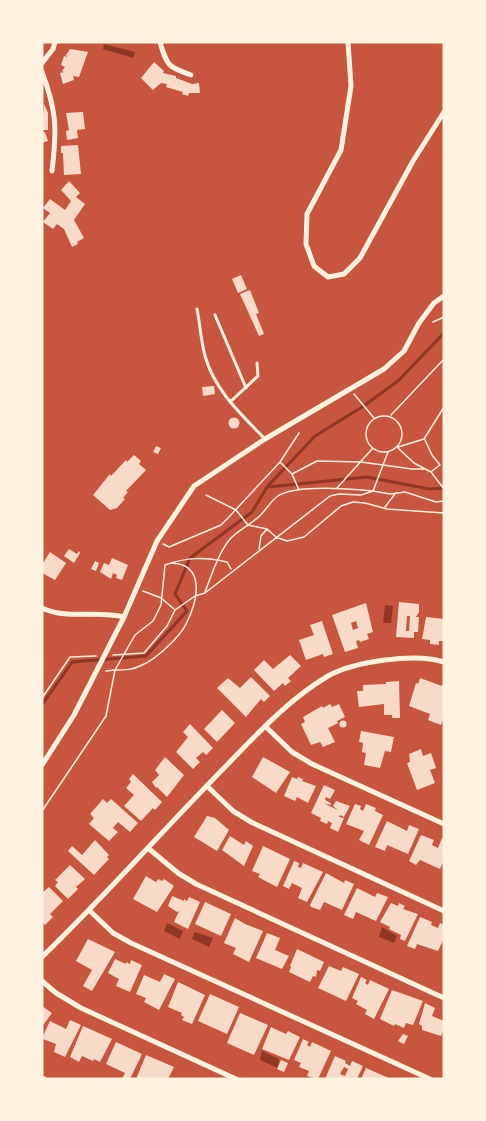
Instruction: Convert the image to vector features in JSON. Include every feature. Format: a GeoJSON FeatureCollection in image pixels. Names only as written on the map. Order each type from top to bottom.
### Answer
{"type":"FeatureCollection","features":[{"type":"Feature","properties":{"kind":"street"},"geometry":{"type":"LineString","coordinates":[[42,63],[53,50],[55,42]]}},
{"type":"Feature","properties":{"kind":"street"},"geometry":{"type":"LineString","coordinates":[[160,42],[165,61],[171,68],[191,75]]}},
{"type":"Feature","properties":{"kind":"street"},"geometry":{"type":"LineString","coordinates":[[348,42],[351,86],[341,150],[307,214],[306,244],[314,266],[328,277],[344,274],[360,258],[413,161],[444,112]]}},
{"type":"Feature","properties":{"kind":"street"},"geometry":{"type":"LineString","coordinates":[[42,72],[52,100],[56,132],[52,171]]}},
{"type":"Feature","properties":{"kind":"street"},"geometry":{"type":"LineString","coordinates":[[42,765],[74,716],[124,617],[157,541],[194,486],[265,439],[384,369],[404,351],[419,323],[434,303],[444,296]]}},
{"type":"Feature","properties":{"kind":"street"},"geometry":{"type":"LineString","coordinates":[[43,611],[60,614],[110,613],[124,617]]}},
{"type":"Feature","properties":{"kind":"street"},"geometry":{"type":"LineString","coordinates":[[42,957],[90,911],[265,726],[303,692],[331,675],[367,663],[399,659],[434,659],[444,662]]}},
{"type":"Feature","properties":{"kind":"street"},"geometry":{"type":"LineString","coordinates":[[265,726],[292,752],[312,764],[444,824]]}},
{"type":"Feature","properties":{"kind":"street"},"geometry":{"type":"LineString","coordinates":[[207,786],[233,811],[251,822],[444,911]]}},
{"type":"Feature","properties":{"kind":"street"},"geometry":{"type":"LineString","coordinates":[[148,848],[178,873],[196,884],[444,998]]}},
{"type":"Feature","properties":{"kind":"street"},"geometry":{"type":"LineString","coordinates":[[90,911],[113,933],[131,943],[430,1079]]}},
{"type":"Feature","properties":{"kind":"street"},"geometry":{"type":"LineString","coordinates":[[42,981],[56,993],[81,1008],[237,1079]]}},
{"type":"Feature","properties":{"kind":"lane"},"geometry":{"type":"LineString","coordinates":[[197,309],[205,356],[220,388],[265,439]]}},
{"type":"Feature","properties":{"kind":"lane"},"geometry":{"type":"LineString","coordinates":[[215,315],[246,388]]}},
{"type":"Feature","properties":{"kind":"lane"},"geometry":{"type":"LineString","coordinates":[[230,402],[258,376],[257,363]]}},
{"type":"Feature","properties":{"kind":"path"},"geometry":{"type":"LineString","coordinates":[[433,322],[444,317]]}},
{"type":"Feature","properties":{"kind":"path"},"geometry":{"type":"LineString","coordinates":[[390,416],[444,359]]}},
{"type":"Feature","properties":{"kind":"path"},"geometry":{"type":"LineString","coordinates":[[350,389],[374,418]]}},
{"type":"Feature","properties":{"kind":"path"},"geometry":{"type":"LineString","coordinates":[[397,447],[402,430],[396,419],[390,416],[379,416],[369,422],[365,433],[368,444],[372,448],[388,452],[424,439],[444,407]]}},
{"type":"Feature","properties":{"kind":"path"},"geometry":{"type":"LineString","coordinates":[[157,541],[169,547],[221,525],[280,462],[299,433]]}},
{"type":"Feature","properties":{"kind":"path"},"geometry":{"type":"LineString","coordinates":[[424,439],[432,455],[444,467]]}},
{"type":"Feature","properties":{"kind":"path"},"geometry":{"type":"LineString","coordinates":[[397,447],[414,463],[431,471],[443,487]]}},
{"type":"Feature","properties":{"kind":"path"},"geometry":{"type":"LineString","coordinates":[[337,488],[372,448]]}},
{"type":"Feature","properties":{"kind":"path"},"geometry":{"type":"LineString","coordinates":[[180,607],[195,596],[205,593],[330,496],[361,495],[373,491],[388,452]]}},
{"type":"Feature","properties":{"kind":"path"},"geometry":{"type":"LineString","coordinates":[[292,474],[317,461],[361,462],[412,470],[425,469]]}},
{"type":"Feature","properties":{"kind":"path"},"geometry":{"type":"LineString","coordinates":[[280,462],[292,474],[299,490]]}},
{"type":"Feature","properties":{"kind":"path"},"geometry":{"type":"LineString","coordinates":[[431,471],[440,465]]}},
{"type":"Feature","properties":{"kind":"path"},"geometry":{"type":"LineString","coordinates":[[205,593],[217,560],[231,537],[258,518],[281,494],[299,490],[337,488],[395,494],[405,492],[436,502],[444,501]]}},
{"type":"Feature","properties":{"kind":"path"},"geometry":{"type":"LineString","coordinates":[[384,508],[395,494]]}},
{"type":"Feature","properties":{"kind":"path"},"geometry":{"type":"LineString","coordinates":[[206,495],[236,510],[248,525],[267,529],[276,537],[287,541],[304,537],[341,506],[353,502],[443,515]]}},
{"type":"Feature","properties":{"kind":"path"},"geometry":{"type":"LineString","coordinates":[[259,549],[261,536],[267,529]]}},
{"type":"Feature","properties":{"kind":"path"},"geometry":{"type":"LineString","coordinates":[[42,811],[106,716],[115,670],[135,635],[153,621],[161,605],[165,565],[182,559],[199,558],[227,562],[232,570]]}},
{"type":"Feature","properties":{"kind":"path"},"geometry":{"type":"LineString","coordinates":[[96,673],[133,669],[145,664],[164,649],[186,625],[195,596],[196,581],[191,568],[182,563],[171,563]]}},
{"type":"Feature","properties":{"kind":"path"},"geometry":{"type":"LineString","coordinates":[[136,589],[161,598],[175,610]]}},
{"type":"Feature","properties":{"kind":"shaded area"},"geometry":{"type":"Polygon","coordinates":[[[104,44],[135,52],[133,58],[103,49],[104,44]]]}},
{"type":"Feature","properties":{"kind":"shaded area"},"geometry":{"type":"Polygon","coordinates":[[[385,605],[393,606],[391,623],[383,623],[385,605]]]}},
{"type":"Feature","properties":{"kind":"shaded area"},"geometry":{"type":"Polygon","coordinates":[[[167,923],[183,931],[180,939],[164,931],[167,923]]]}},
{"type":"Feature","properties":{"kind":"shaded area"},"geometry":{"type":"Polygon","coordinates":[[[382,927],[397,936],[394,943],[379,937],[382,927]]]}},
{"type":"Feature","properties":{"kind":"shaded area"},"geometry":{"type":"Polygon","coordinates":[[[195,932],[213,938],[209,947],[192,939],[195,932]]]}},
{"type":"Feature","properties":{"kind":"shaded area"},"geometry":{"type":"Polygon","coordinates":[[[262,1051],[279,1059],[278,1068],[260,1060],[262,1051]]]}},
{"type":"Feature","properties":{"kind":"building"},"geometry":{"type":"Polygon","coordinates":[[[70,49],[88,52],[79,77],[73,76],[74,80],[63,84],[60,73],[64,72],[62,71],[65,67],[61,65],[70,49]]]}},
{"type":"Feature","properties":{"kind":"building"},"geometry":{"type":"Polygon","coordinates":[[[154,62],[164,71],[163,73],[176,76],[192,84],[199,83],[200,93],[189,93],[188,96],[161,83],[153,90],[141,78],[154,62]]]}},
{"type":"Feature","properties":{"kind":"building"},"geometry":{"type":"Polygon","coordinates":[[[44,104],[48,113],[48,130],[42,130],[44,104]]]}},
{"type":"Feature","properties":{"kind":"building"},"geometry":{"type":"Polygon","coordinates":[[[83,112],[85,129],[77,130],[78,138],[67,140],[66,131],[69,130],[66,113],[83,112]]]}},
{"type":"Feature","properties":{"kind":"building"},"geometry":{"type":"Polygon","coordinates":[[[45,132],[48,141],[42,143],[42,133],[45,132]]]}},
{"type":"Feature","properties":{"kind":"building"},"geometry":{"type":"Polygon","coordinates":[[[78,145],[81,174],[64,175],[61,146],[78,145]]]}},
{"type":"Feature","properties":{"kind":"building"},"geometry":{"type":"Polygon","coordinates":[[[69,181],[80,193],[76,197],[85,204],[74,220],[84,238],[72,247],[64,229],[57,224],[53,229],[43,222],[50,213],[43,208],[50,199],[65,210],[71,201],[61,190],[69,181]]]}},
{"type":"Feature","properties":{"kind":"building"},"geometry":{"type":"Polygon","coordinates":[[[241,275],[247,289],[238,293],[232,279],[241,275]]]}},
{"type":"Feature","properties":{"kind":"building"},"geometry":{"type":"Polygon","coordinates":[[[250,290],[264,334],[259,336],[240,294],[250,290]]]}},
{"type":"Feature","properties":{"kind":"building"},"geometry":{"type":"Polygon","coordinates":[[[214,386],[215,394],[203,396],[202,387],[214,386]]]}},
{"type":"Feature","properties":{"kind":"building"},"geometry":{"type":"Polygon","coordinates":[[[234,418],[238,419],[238,427],[234,428],[230,427],[229,423],[230,419],[234,418]]]}},
{"type":"Feature","properties":{"kind":"building"},"geometry":{"type":"Polygon","coordinates":[[[156,446],[161,448],[158,454],[153,452],[156,446]]]}},
{"type":"Feature","properties":{"kind":"building"},"geometry":{"type":"Polygon","coordinates":[[[134,455],[146,470],[126,491],[128,492],[123,498],[125,499],[117,508],[110,510],[93,495],[110,474],[111,476],[134,455]]]}},
{"type":"Feature","properties":{"kind":"building"},"geometry":{"type":"Polygon","coordinates":[[[69,549],[77,554],[79,551],[80,553],[74,563],[64,556],[69,549]]]}},
{"type":"Feature","properties":{"kind":"building"},"geometry":{"type":"Polygon","coordinates":[[[50,552],[66,563],[55,580],[42,573],[42,565],[50,552]]]}},
{"type":"Feature","properties":{"kind":"building"},"geometry":{"type":"Polygon","coordinates":[[[112,558],[128,565],[122,580],[116,578],[117,575],[113,573],[111,579],[100,572],[104,563],[109,565],[112,558]]]}},
{"type":"Feature","properties":{"kind":"building"},"geometry":{"type":"Polygon","coordinates":[[[95,561],[99,563],[96,571],[91,569],[95,561]]]}},
{"type":"Feature","properties":{"kind":"building"},"geometry":{"type":"Polygon","coordinates":[[[399,602],[419,604],[416,617],[419,617],[418,632],[414,632],[414,638],[396,637],[399,602]],[[407,616],[406,631],[409,631],[410,616],[407,616]]]}},
{"type":"Feature","properties":{"kind":"building"},"geometry":{"type":"Polygon","coordinates":[[[366,603],[373,632],[367,634],[369,639],[356,641],[358,648],[345,652],[332,615],[366,603]],[[356,621],[351,623],[353,630],[358,628],[356,621]]]}},
{"type":"Feature","properties":{"kind":"building"},"geometry":{"type":"Polygon","coordinates":[[[426,617],[444,619],[444,641],[439,641],[439,645],[430,644],[430,640],[422,639],[426,617]]]}},
{"type":"Feature","properties":{"kind":"building"},"geometry":{"type":"Polygon","coordinates":[[[322,621],[333,654],[324,657],[323,654],[306,660],[299,640],[314,635],[310,625],[322,621]]]}},
{"type":"Feature","properties":{"kind":"building"},"geometry":{"type":"Polygon","coordinates":[[[290,655],[301,666],[288,678],[291,681],[285,686],[283,683],[274,691],[254,670],[264,660],[273,669],[290,655]]]}},
{"type":"Feature","properties":{"kind":"building"},"geometry":{"type":"Polygon","coordinates":[[[251,677],[270,696],[264,702],[261,699],[246,717],[217,688],[228,678],[240,688],[251,677]]]}},
{"type":"Feature","properties":{"kind":"building"},"geometry":{"type":"Polygon","coordinates":[[[420,678],[442,686],[444,680],[444,716],[441,725],[428,720],[430,714],[409,706],[416,683],[418,684],[420,678]]]}},
{"type":"Feature","properties":{"kind":"building"},"geometry":{"type":"Polygon","coordinates":[[[399,681],[400,718],[384,715],[384,704],[359,707],[357,691],[363,691],[363,685],[399,681]]]}},
{"type":"Feature","properties":{"kind":"building"},"geometry":{"type":"Polygon","coordinates":[[[330,704],[332,707],[339,704],[345,717],[328,728],[335,742],[323,747],[320,742],[311,745],[301,724],[305,722],[303,717],[330,704]]]}},
{"type":"Feature","properties":{"kind":"building"},"geometry":{"type":"Polygon","coordinates":[[[222,710],[235,723],[217,742],[204,729],[222,710]]]}},
{"type":"Feature","properties":{"kind":"building"},"geometry":{"type":"Polygon","coordinates":[[[343,721],[346,724],[343,727],[340,724],[343,721]]]}},
{"type":"Feature","properties":{"kind":"building"},"geometry":{"type":"Polygon","coordinates":[[[190,724],[213,748],[206,755],[203,752],[196,758],[200,762],[193,769],[176,752],[188,737],[183,732],[190,724]]]}},
{"type":"Feature","properties":{"kind":"building"},"geometry":{"type":"Polygon","coordinates":[[[361,731],[394,737],[391,752],[385,751],[380,768],[364,765],[366,753],[362,752],[363,743],[359,742],[361,731]]]}},
{"type":"Feature","properties":{"kind":"building"},"geometry":{"type":"Polygon","coordinates":[[[421,749],[423,756],[431,753],[436,768],[430,770],[435,783],[417,790],[407,763],[410,762],[409,754],[421,749]]]}},
{"type":"Feature","properties":{"kind":"building"},"geometry":{"type":"Polygon","coordinates":[[[165,757],[184,775],[167,797],[152,782],[159,775],[155,770],[165,757]]]}},
{"type":"Feature","properties":{"kind":"building"},"geometry":{"type":"Polygon","coordinates":[[[263,757],[290,772],[276,793],[252,777],[263,757]]]}},
{"type":"Feature","properties":{"kind":"building"},"geometry":{"type":"Polygon","coordinates":[[[133,774],[162,802],[141,821],[124,806],[134,795],[126,788],[133,774]]]}},
{"type":"Feature","properties":{"kind":"building"},"geometry":{"type":"Polygon","coordinates":[[[292,777],[297,779],[298,777],[316,786],[308,803],[297,797],[295,801],[284,796],[292,777]]]}},
{"type":"Feature","properties":{"kind":"building"},"geometry":{"type":"Polygon","coordinates":[[[324,785],[335,790],[330,799],[326,797],[325,800],[331,803],[330,805],[323,803],[338,810],[333,806],[336,801],[350,806],[344,817],[340,815],[339,817],[344,818],[338,832],[330,828],[332,823],[328,821],[327,824],[320,821],[321,818],[311,813],[324,785]]]}},
{"type":"Feature","properties":{"kind":"building"},"geometry":{"type":"Polygon","coordinates":[[[103,799],[107,803],[111,799],[138,823],[130,832],[118,822],[113,828],[118,832],[109,841],[89,824],[94,818],[90,814],[103,799]]]}},
{"type":"Feature","properties":{"kind":"building"},"geometry":{"type":"Polygon","coordinates":[[[355,804],[361,806],[360,809],[363,811],[366,804],[376,808],[375,811],[383,815],[369,845],[359,840],[364,831],[346,824],[355,804]]]}},
{"type":"Feature","properties":{"kind":"building"},"geometry":{"type":"Polygon","coordinates":[[[207,816],[215,818],[229,830],[217,851],[194,837],[207,816]]]}},
{"type":"Feature","properties":{"kind":"building"},"geometry":{"type":"Polygon","coordinates":[[[387,821],[407,831],[409,825],[419,829],[408,854],[387,845],[385,851],[375,847],[387,821]]]}},
{"type":"Feature","properties":{"kind":"building"},"geometry":{"type":"Polygon","coordinates":[[[421,835],[434,840],[432,845],[438,848],[442,838],[444,839],[444,860],[440,869],[420,860],[416,865],[409,861],[421,835]]]}},
{"type":"Feature","properties":{"kind":"building"},"geometry":{"type":"Polygon","coordinates":[[[230,836],[244,845],[246,841],[253,846],[244,866],[222,850],[230,836]]]}},
{"type":"Feature","properties":{"kind":"building"},"geometry":{"type":"Polygon","coordinates":[[[95,840],[109,855],[107,857],[109,859],[94,875],[68,851],[72,846],[82,855],[95,840]]]}},
{"type":"Feature","properties":{"kind":"building"},"geometry":{"type":"Polygon","coordinates":[[[263,846],[290,859],[277,887],[258,877],[260,874],[252,871],[263,846]]]}},
{"type":"Feature","properties":{"kind":"building"},"geometry":{"type":"Polygon","coordinates":[[[294,861],[299,863],[298,867],[301,868],[303,863],[323,872],[307,902],[298,898],[302,888],[292,883],[289,889],[283,886],[294,861]]]}},
{"type":"Feature","properties":{"kind":"building"},"geometry":{"type":"Polygon","coordinates":[[[70,865],[85,879],[68,899],[55,886],[58,882],[55,880],[70,865]]]}},
{"type":"Feature","properties":{"kind":"building"},"geometry":{"type":"Polygon","coordinates":[[[326,873],[344,883],[345,880],[354,884],[342,910],[324,902],[320,910],[310,905],[326,873]]]}},
{"type":"Feature","properties":{"kind":"building"},"geometry":{"type":"Polygon","coordinates":[[[146,876],[156,882],[158,879],[162,881],[164,879],[174,886],[157,912],[133,899],[146,876]]]}},
{"type":"Feature","properties":{"kind":"building"},"geometry":{"type":"Polygon","coordinates":[[[49,887],[63,901],[50,914],[53,917],[45,925],[42,922],[42,893],[49,887]]]}},
{"type":"Feature","properties":{"kind":"building"},"geometry":{"type":"Polygon","coordinates":[[[357,888],[375,897],[377,893],[388,897],[376,921],[356,912],[353,919],[344,915],[357,888]]]}},
{"type":"Feature","properties":{"kind":"building"},"geometry":{"type":"Polygon","coordinates":[[[172,896],[184,901],[184,899],[187,901],[189,897],[200,902],[188,929],[174,922],[179,911],[168,906],[172,896]]]}},
{"type":"Feature","properties":{"kind":"building"},"geometry":{"type":"Polygon","coordinates":[[[205,902],[231,914],[221,936],[195,924],[205,902]]]}},
{"type":"Feature","properties":{"kind":"building"},"geometry":{"type":"Polygon","coordinates":[[[391,903],[398,906],[399,903],[405,906],[403,909],[418,914],[405,941],[400,939],[401,935],[380,922],[391,903]]]}},
{"type":"Feature","properties":{"kind":"building"},"geometry":{"type":"Polygon","coordinates":[[[420,917],[432,922],[431,925],[438,928],[440,923],[444,925],[444,938],[438,951],[417,944],[415,949],[407,946],[420,917]]]}},
{"type":"Feature","properties":{"kind":"building"},"geometry":{"type":"Polygon","coordinates":[[[235,918],[263,931],[249,962],[233,954],[236,948],[224,943],[235,918]]]}},
{"type":"Feature","properties":{"kind":"building"},"geometry":{"type":"Polygon","coordinates":[[[267,933],[280,938],[275,950],[289,956],[282,969],[256,958],[267,933]]]}},
{"type":"Feature","properties":{"kind":"building"},"geometry":{"type":"Polygon","coordinates":[[[88,939],[115,952],[92,991],[83,986],[92,970],[76,961],[88,939]]]}},
{"type":"Feature","properties":{"kind":"building"},"geometry":{"type":"Polygon","coordinates":[[[297,949],[324,962],[320,971],[317,970],[316,977],[313,976],[310,982],[289,972],[297,949]]]}},
{"type":"Feature","properties":{"kind":"building"},"geometry":{"type":"Polygon","coordinates":[[[115,959],[126,964],[126,962],[130,964],[131,960],[142,965],[130,992],[116,986],[119,979],[108,973],[115,959]]]}},
{"type":"Feature","properties":{"kind":"building"},"geometry":{"type":"Polygon","coordinates":[[[329,966],[341,971],[343,967],[359,974],[346,1001],[318,988],[329,966]]]}},
{"type":"Feature","properties":{"kind":"building"},"geometry":{"type":"Polygon","coordinates":[[[164,974],[175,979],[159,1010],[144,1002],[146,998],[136,994],[144,975],[160,982],[164,974]]]}},
{"type":"Feature","properties":{"kind":"building"},"geometry":{"type":"Polygon","coordinates":[[[361,977],[367,980],[365,983],[368,985],[370,980],[389,989],[374,1019],[365,1014],[367,1010],[356,1004],[358,1001],[352,998],[361,977]]]}},
{"type":"Feature","properties":{"kind":"building"},"geometry":{"type":"Polygon","coordinates":[[[178,982],[205,995],[192,1024],[182,1020],[184,1017],[182,1013],[168,1007],[178,982]]]}},
{"type":"Feature","properties":{"kind":"building"},"geometry":{"type":"Polygon","coordinates":[[[392,990],[423,1001],[413,1025],[406,1023],[404,1028],[380,1019],[392,990]]]}},
{"type":"Feature","properties":{"kind":"building"},"geometry":{"type":"Polygon","coordinates":[[[210,994],[239,1007],[227,1034],[198,1021],[210,994]]]}},
{"type":"Feature","properties":{"kind":"building"},"geometry":{"type":"Polygon","coordinates":[[[425,1003],[435,1008],[432,1016],[444,1021],[441,1036],[422,1030],[419,1024],[425,1003]]]}},
{"type":"Feature","properties":{"kind":"building"},"geometry":{"type":"Polygon","coordinates":[[[42,1006],[52,1013],[42,1027],[42,1006]]]}},
{"type":"Feature","properties":{"kind":"building"},"geometry":{"type":"Polygon","coordinates":[[[240,1013],[268,1025],[254,1055],[227,1043],[240,1013]]]}},
{"type":"Feature","properties":{"kind":"building"},"geometry":{"type":"Polygon","coordinates":[[[70,1020],[81,1025],[65,1057],[54,1052],[56,1044],[43,1039],[43,1036],[50,1021],[66,1029],[70,1020]]]}},
{"type":"Feature","properties":{"kind":"building"},"geometry":{"type":"Polygon","coordinates":[[[83,1026],[112,1039],[100,1062],[82,1056],[79,1062],[70,1057],[83,1026]]]}},
{"type":"Feature","properties":{"kind":"building"},"geometry":{"type":"Polygon","coordinates":[[[271,1027],[300,1037],[289,1060],[262,1049],[271,1027]]]}},
{"type":"Feature","properties":{"kind":"building"},"geometry":{"type":"Polygon","coordinates":[[[403,1034],[408,1036],[404,1044],[398,1041],[403,1034]]]}},
{"type":"Feature","properties":{"kind":"building"},"geometry":{"type":"Polygon","coordinates":[[[303,1039],[309,1042],[307,1045],[310,1047],[312,1042],[331,1051],[318,1079],[307,1076],[309,1071],[299,1067],[301,1063],[294,1060],[303,1039]]]}},
{"type":"Feature","properties":{"kind":"building"},"geometry":{"type":"Polygon","coordinates":[[[116,1042],[142,1054],[130,1079],[122,1079],[125,1073],[106,1064],[116,1042]]]}},
{"type":"Feature","properties":{"kind":"building"},"geometry":{"type":"Polygon","coordinates":[[[146,1055],[174,1067],[168,1079],[136,1079],[146,1055]]]}},
{"type":"Feature","properties":{"kind":"building"},"geometry":{"type":"Polygon","coordinates":[[[335,1056],[346,1061],[345,1063],[350,1066],[352,1061],[363,1066],[357,1079],[325,1079],[335,1056]],[[344,1067],[340,1074],[345,1076],[348,1069],[344,1067]]]}},
{"type":"Feature","properties":{"kind":"building"},"geometry":{"type":"Polygon","coordinates":[[[281,1060],[288,1063],[284,1072],[277,1069],[281,1060]]]}},
{"type":"Feature","properties":{"kind":"building"},"geometry":{"type":"Polygon","coordinates":[[[366,1068],[391,1079],[361,1079],[366,1068]]]}},
{"type":"Feature","properties":{"kind":"waterway"},"geometry":{"type":"LineString","coordinates":[[42,705],[72,662],[146,656],[187,611],[175,594],[190,558],[252,512],[267,487],[315,436],[398,381],[444,333]]}},
{"type":"Feature","properties":{"kind":"waterway"},"geometry":{"type":"LineString","coordinates":[[268,487],[367,477],[429,489],[444,488]]}}]}
